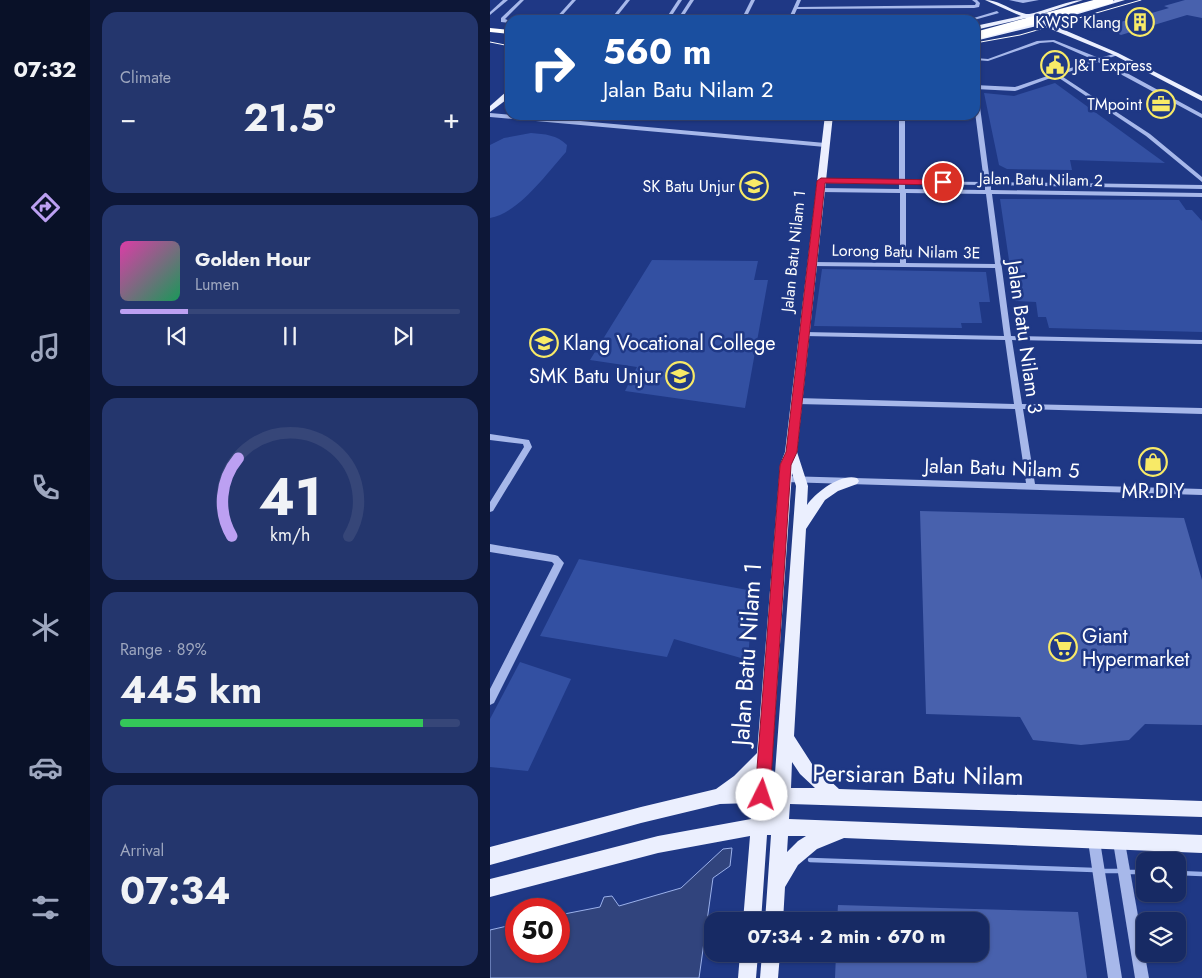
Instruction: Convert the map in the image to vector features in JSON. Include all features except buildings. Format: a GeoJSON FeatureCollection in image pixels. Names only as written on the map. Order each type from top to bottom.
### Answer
{"type":"FeatureCollection","features":[{"type":"Feature","properties":{"kind":"highway"},"geometry":{"type":"LineString","coordinates":[[980,33],[1096,0]]}},
{"type":"Feature","properties":{"kind":"highway"},"geometry":{"type":"LineString","coordinates":[[980,34],[1014,27],[1109,0]]}},
{"type":"Feature","properties":{"kind":"highway"},"geometry":{"type":"LineString","coordinates":[[490,30],[505,32]]}},
{"type":"Feature","properties":{"kind":"highway"},"geometry":{"type":"LineString","coordinates":[[490,37],[505,38]]}},
{"type":"Feature","properties":{"kind":"main road"},"geometry":{"type":"LineString","coordinates":[[988,0],[1032,14],[1062,31],[1116,54],[1201,95]]}},
{"type":"Feature","properties":{"kind":"main road"},"geometry":{"type":"LineString","coordinates":[[990,26],[1080,0]]}},
{"type":"Feature","properties":{"kind":"main road"},"geometry":{"type":"LineString","coordinates":[[980,35],[1004,33],[1122,0]]}},
{"type":"Feature","properties":{"kind":"main road"},"geometry":{"type":"LineString","coordinates":[[1002,4],[1032,10],[1052,8]]}},
{"type":"Feature","properties":{"kind":"main road"},"geometry":{"type":"LineString","coordinates":[[1002,4],[1025,16],[1082,34],[1134,55],[1201,95]]}},
{"type":"Feature","properties":{"kind":"main road"},"geometry":{"type":"LineString","coordinates":[[980,22],[988,20],[1002,4]]}},
{"type":"Feature","properties":{"kind":"main road"},"geometry":{"type":"LineString","coordinates":[[1066,4],[1058,8],[1059,11],[1075,13]]}},
{"type":"Feature","properties":{"kind":"main road"},"geometry":{"type":"LineString","coordinates":[[1075,13],[1068,19],[1068,24],[1082,34]]}},
{"type":"Feature","properties":{"kind":"main road"},"geometry":{"type":"LineString","coordinates":[[980,27],[1007,24],[1013,26],[1004,33]]}},
{"type":"Feature","properties":{"kind":"main road"},"geometry":{"type":"LineString","coordinates":[[1023,28],[1062,31]]}},
{"type":"Feature","properties":{"kind":"main road"},"geometry":{"type":"LineString","coordinates":[[490,99],[505,88]]}},
{"type":"Feature","properties":{"kind":"main road"},"geometry":{"type":"LineString","coordinates":[[490,110],[505,98]]}},
{"type":"Feature","properties":{"kind":"main road","name":"Jalan Batu Nilam 1"},"geometry":{"type":"LineString","coordinates":[[753,912],[786,465],[791,452],[828,120]]}},
{"type":"Feature","properties":{"kind":"main road","name":"Jalan Batu Nilam 1"},"geometry":{"type":"LineString","coordinates":[[775,912],[800,527],[801,479],[791,452]]}},
{"type":"Feature","properties":{"kind":"main road"},"geometry":{"type":"LineString","coordinates":[[800,527],[820,496],[835,487],[853,481]]}},
{"type":"Feature","properties":{"kind":"main road"},"geometry":{"type":"LineString","coordinates":[[786,738],[806,769],[836,797]]}},
{"type":"Feature","properties":{"kind":"main road"},"geometry":{"type":"LineString","coordinates":[[720,796],[740,782],[765,755]]}},
{"type":"Feature","properties":{"kind":"main road","name":"Persiaran Batu Nilam"},"geometry":{"type":"LineString","coordinates":[[490,856],[641,814],[720,796],[762,795],[998,801],[1202,809]]}},
{"type":"Feature","properties":{"kind":"main road"},"geometry":{"type":"LineString","coordinates":[[490,888],[664,842],[718,831],[760,826],[1094,841],[1121,850],[1202,844]]}},
{"type":"Feature","properties":{"kind":"main road"},"geometry":{"type":"LineString","coordinates":[[777,886],[789,862],[798,851],[808,844],[846,829]]}},
{"type":"Feature","properties":{"kind":"main road"},"geometry":{"type":"LineString","coordinates":[[747,978],[748,962]]}},
{"type":"Feature","properties":{"kind":"main road"},"geometry":{"type":"LineString","coordinates":[[769,978],[770,962]]}},
{"type":"Feature","properties":{"kind":"street"},"geometry":{"type":"LineString","coordinates":[[490,14],[506,0]]}},
{"type":"Feature","properties":{"kind":"street"},"geometry":{"type":"LineString","coordinates":[[507,15],[522,0]]}},
{"type":"Feature","properties":{"kind":"street"},"geometry":{"type":"LineString","coordinates":[[560,15],[574,0]]}},
{"type":"Feature","properties":{"kind":"street"},"geometry":{"type":"LineString","coordinates":[[616,15],[628,0]]}},
{"type":"Feature","properties":{"kind":"street"},"geometry":{"type":"LineString","coordinates":[[670,15],[680,0]]}},
{"type":"Feature","properties":{"kind":"street"},"geometry":{"type":"LineString","coordinates":[[682,15],[692,0]]}},
{"type":"Feature","properties":{"kind":"street"},"geometry":{"type":"LineString","coordinates":[[746,15],[753,0]]}},
{"type":"Feature","properties":{"kind":"street"},"geometry":{"type":"LineString","coordinates":[[792,15],[799,0]]}},
{"type":"Feature","properties":{"kind":"street"},"geometry":{"type":"LineString","coordinates":[[796,8],[974,8],[978,3],[974,0]]}},
{"type":"Feature","properties":{"kind":"street"},"geometry":{"type":"LineString","coordinates":[[979,15],[1002,4],[1038,0]]}},
{"type":"Feature","properties":{"kind":"street"},"geometry":{"type":"LineString","coordinates":[[980,59],[988,60],[1046,40],[1060,42],[1099,60],[1202,116]]}},
{"type":"Feature","properties":{"kind":"street"},"geometry":{"type":"LineString","coordinates":[[980,87],[1015,89],[1116,54]]}},
{"type":"Feature","properties":{"kind":"street"},"geometry":{"type":"LineString","coordinates":[[1057,75],[1110,108],[1148,135],[1202,180]]}},
{"type":"Feature","properties":{"kind":"street"},"geometry":{"type":"LineString","coordinates":[[490,115],[505,116]]}},
{"type":"Feature","properties":{"kind":"street"},"geometry":{"type":"LineString","coordinates":[[546,120],[825,145]]}},
{"type":"Feature","properties":{"kind":"street"},"geometry":{"type":"LineString","coordinates":[[902,120],[903,265]]}},
{"type":"Feature","properties":{"kind":"street","name":"Jalan Batu Nilam 3"},"geometry":{"type":"LineString","coordinates":[[979,120],[1008,338],[1031,486]]}},
{"type":"Feature","properties":{"kind":"street","name":"Jalan Batu Nilam 2"},"geometry":{"type":"LineString","coordinates":[[821,185],[902,182],[988,187],[1202,194]]}},
{"type":"Feature","properties":{"kind":"street","name":"Jalan Batu Nilam 2"},"geometry":{"type":"LineString","coordinates":[[821,185],[902,190],[988,187],[1202,187]]}},
{"type":"Feature","properties":{"kind":"street","name":"Lorong Batu Nilam 3E"},"geometry":{"type":"LineString","coordinates":[[812,264],[999,266]]}},
{"type":"Feature","properties":{"kind":"street"},"geometry":{"type":"LineString","coordinates":[[804,334],[1202,342]]}},
{"type":"Feature","properties":{"kind":"street"},"geometry":{"type":"LineString","coordinates":[[797,401],[1202,411]]}},
{"type":"Feature","properties":{"kind":"street"},"geometry":{"type":"LineString","coordinates":[[490,437],[526,442],[528,447],[490,509]]}},
{"type":"Feature","properties":{"kind":"street","name":"Jalan Batu Nilam 5"},"geometry":{"type":"LineString","coordinates":[[785,479],[1202,492]]}},
{"type":"Feature","properties":{"kind":"street"},"geometry":{"type":"LineString","coordinates":[[490,548],[555,560],[559,563],[490,700]]}},
{"type":"Feature","properties":{"kind":"street"},"geometry":{"type":"LineString","coordinates":[[1094,841],[1115,978]]}},
{"type":"Feature","properties":{"kind":"street"},"geometry":{"type":"LineString","coordinates":[[1121,850],[1142,978]]}},
{"type":"Feature","properties":{"kind":"shaded area"},"geometry":{"type":"Polygon","coordinates":[[[1055,83],[1165,163],[1070,160],[1072,170],[1007,169],[999,165],[984,93],[1014,96],[1055,83]]]}},
{"type":"Feature","properties":{"kind":"shaded area"},"geometry":{"type":"Polygon","coordinates":[[[531,133],[559,139],[567,145],[566,152],[522,200],[501,215],[490,218],[490,145],[504,138],[531,133]]]}},
{"type":"Feature","properties":{"kind":"shaded area"},"geometry":{"type":"Polygon","coordinates":[[[1000,199],[1179,200],[1186,210],[1192,210],[1202,221],[1202,332],[1049,328],[1046,317],[1038,317],[1036,302],[1015,301],[1000,199]]]}},
{"type":"Feature","properties":{"kind":"shaded area"},"geometry":{"type":"Polygon","coordinates":[[[652,260],[758,261],[754,280],[768,280],[745,408],[625,391],[637,367],[590,360],[652,260]]]}},
{"type":"Feature","properties":{"kind":"shaded area"},"geometry":{"type":"Polygon","coordinates":[[[822,269],[986,272],[990,302],[979,302],[982,323],[961,323],[962,328],[814,326],[822,269]]]}},
{"type":"Feature","properties":{"kind":"shaded area"},"geometry":{"type":"Polygon","coordinates":[[[579,559],[753,591],[748,660],[674,639],[667,657],[540,636],[579,559]]]}},
{"type":"Feature","properties":{"kind":"shaded area"},"geometry":{"type":"Polygon","coordinates":[[[520,662],[571,679],[528,771],[490,767],[490,719],[520,662]]]}},
{"type":"Feature","properties":{"kind":"shaded area"},"geometry":{"type":"Polygon","coordinates":[[[732,848],[730,866],[713,878],[708,912],[704,912],[704,942],[699,978],[490,978],[490,930],[505,927],[505,963],[570,963],[570,913],[600,907],[604,897],[612,896],[619,906],[681,888],[723,849],[732,848]]]}},
{"type":"Feature","properties":{"kind":"waterway"},"geometry":{"type":"LineString","coordinates":[[810,860],[1094,870]]}},
{"type":"Feature","properties":{"kind":"waterway"},"geometry":{"type":"LineString","coordinates":[[1100,871],[1122,871]]}},
{"type":"Feature","properties":{"kind":"waterway"},"geometry":{"type":"LineString","coordinates":[[1128,872],[1136,872]]}},
{"type":"Feature","properties":{"kind":"waterway"},"geometry":{"type":"LineString","coordinates":[[1186,873],[1202,874]]}},
{"type":"Feature","properties":{"kind":"tram line"},"geometry":{"type":"LineString","coordinates":[[980,42],[1020,35],[1141,0]]}},
{"type":"Feature","properties":{"kind":"tram line"},"geometry":{"type":"LineString","coordinates":[[490,42],[505,45]]}},
{"type":"Feature","properties":{"kind":"place","name":"KWSP Klang"},"geometry":{"type":"Point","coordinates":[1140,22]}},
{"type":"Feature","properties":{"kind":"place","name":"J&T Express"},"geometry":{"type":"Point","coordinates":[1055,65]}},
{"type":"Feature","properties":{"kind":"place","name":"TMpoint"},"geometry":{"type":"Point","coordinates":[1161,104]}},
{"type":"Feature","properties":{"kind":"place","name":"SK Batu Unjur"},"geometry":{"type":"Point","coordinates":[754,186]}},
{"type":"Feature","properties":{"kind":"place","name":"Klang Vocational College"},"geometry":{"type":"Point","coordinates":[544,343]}},
{"type":"Feature","properties":{"kind":"place","name":"SMK Batu Unjur"},"geometry":{"type":"Point","coordinates":[680,376]}},
{"type":"Feature","properties":{"kind":"place","name":"MR.DIY"},"geometry":{"type":"Point","coordinates":[1153,462]}},
{"type":"Feature","properties":{"kind":"place","name":"Giant Hypermarket"},"geometry":{"type":"Point","coordinates":[1063,647]}},
{"type":"Feature","properties":{"kind":"route"},"geometry":{"type":"LineString","coordinates":[[762,795],[786,465],[791,452],[821,181],[943,182]]}}]}
